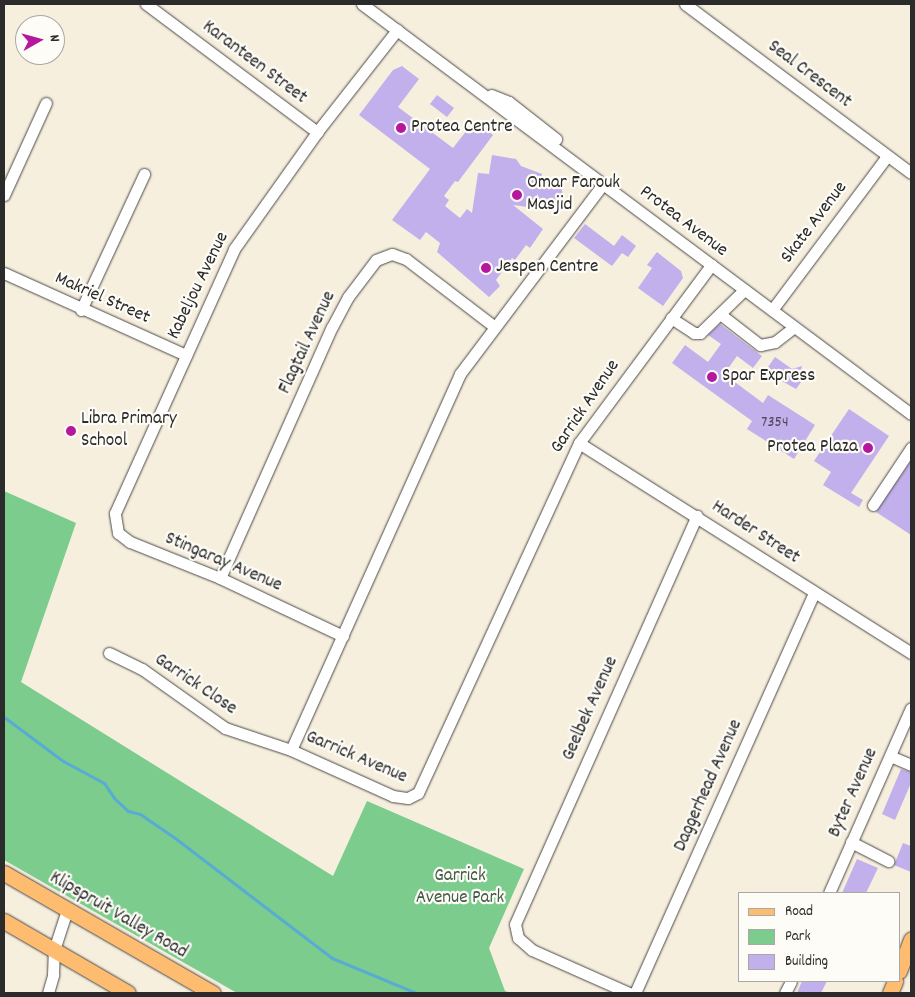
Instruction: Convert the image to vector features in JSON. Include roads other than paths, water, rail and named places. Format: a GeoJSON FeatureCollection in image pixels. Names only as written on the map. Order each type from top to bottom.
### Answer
{"type":"FeatureCollection","features":[{"type":"Feature","properties":{"kind":"main road","name":"Klipspruit Valley Road"},"geometry":{"type":"LineString","coordinates":[[4,873],[213,993]]}},
{"type":"Feature","properties":{"kind":"main road"},"geometry":{"type":"LineString","coordinates":[[4,921],[128,993]]}},
{"type":"Feature","properties":{"kind":"main road"},"geometry":{"type":"LineString","coordinates":[[900,968],[911,939]]}},
{"type":"Feature","properties":{"kind":"street","name":"Karanteen Street"},"geometry":{"type":"LineString","coordinates":[[146,4],[317,132]]}},
{"type":"Feature","properties":{"kind":"street","name":"Protea Avenue"},"geometry":{"type":"LineString","coordinates":[[362,4],[911,414]]}},
{"type":"Feature","properties":{"kind":"street","name":"Seal Crescent"},"geometry":{"type":"LineString","coordinates":[[685,4],[911,173]]}},
{"type":"Feature","properties":{"kind":"street","name":"Kabeljou Avenue"},"geometry":{"type":"LineString","coordinates":[[118,504],[234,249],[317,132],[397,30]]}},
{"type":"Feature","properties":{"kind":"street"},"geometry":{"type":"LineString","coordinates":[[4,196],[46,104]]}},
{"type":"Feature","properties":{"kind":"street","name":"Skate Avenue"},"geometry":{"type":"LineString","coordinates":[[772,310],[887,156]]}},
{"type":"Feature","properties":{"kind":"street"},"geometry":{"type":"LineString","coordinates":[[82,310],[144,174]]}},
{"type":"Feature","properties":{"kind":"street","name":"Garrick Avenue"},"geometry":{"type":"LineString","coordinates":[[603,184],[456,382],[291,750],[393,796],[408,798],[418,793],[579,443],[711,265]]}},
{"type":"Feature","properties":{"kind":"street","name":"Flagtail Avenue"},"geometry":{"type":"LineString","coordinates":[[220,578],[332,327],[348,298],[376,260],[392,254],[406,259],[495,327]]}},
{"type":"Feature","properties":{"kind":"street","name":"Makriel Street"},"geometry":{"type":"LineString","coordinates":[[4,273],[82,310],[186,355]]}},
{"type":"Feature","properties":{"kind":"street"},"geometry":{"type":"LineString","coordinates":[[671,318],[694,333],[700,333],[744,290]]}},
{"type":"Feature","properties":{"kind":"street"},"geometry":{"type":"LineString","coordinates":[[720,314],[760,345],[775,342],[794,327]]}},
{"type":"Feature","properties":{"kind":"street","name":"Harder Street"},"geometry":{"type":"LineString","coordinates":[[579,443],[911,653]]}},
{"type":"Feature","properties":{"kind":"street"},"geometry":{"type":"LineString","coordinates":[[873,505],[911,448]]}},
{"type":"Feature","properties":{"kind":"street","name":"Stingaray Avenue"},"geometry":{"type":"LineString","coordinates":[[118,504],[114,520],[122,537],[220,578],[343,636]]}},
{"type":"Feature","properties":{"kind":"street","name":"Geelbek Avenue"},"geometry":{"type":"LineString","coordinates":[[629,993],[523,944],[516,934],[517,916],[697,516]]}},
{"type":"Feature","properties":{"kind":"street","name":"Daggerhead Avenue"},"geometry":{"type":"LineString","coordinates":[[635,993],[814,592]]}},
{"type":"Feature","properties":{"kind":"street","name":"Garrick Close"},"geometry":{"type":"LineString","coordinates":[[109,653],[142,669],[225,728],[291,750]]}},
{"type":"Feature","properties":{"kind":"street","name":"Byter Avenue"},"geometry":{"type":"LineString","coordinates":[[828,892],[911,708]]}},
{"type":"Feature","properties":{"kind":"street"},"geometry":{"type":"LineString","coordinates":[[890,756],[911,765]]}},
{"type":"Feature","properties":{"kind":"street"},"geometry":{"type":"LineString","coordinates":[[850,842],[888,861]]}},
{"type":"Feature","properties":{"kind":"street"},"geometry":{"type":"LineString","coordinates":[[48,993],[52,982],[54,950],[67,910]]}},
{"type":"Feature","properties":{"kind":"street"},"geometry":{"type":"LineString","coordinates":[[43,993],[52,982]]}},
{"type":"Feature","properties":{"kind":"waterway"},"geometry":{"type":"LineString","coordinates":[[4,717],[63,761],[104,783],[114,798],[128,811],[140,814],[175,838],[332,958],[416,993]]}},
{"type":"Feature","properties":{"kind":"place","name":"Protea Centre"},"geometry":{"type":"Point","coordinates":[401,128]}},
{"type":"Feature","properties":{"kind":"place","name":"Omar Farouk Masjid"},"geometry":{"type":"Point","coordinates":[517,195]}},
{"type":"Feature","properties":{"kind":"place","name":"Jespen Centre"},"geometry":{"type":"Point","coordinates":[486,268]}},
{"type":"Feature","properties":{"kind":"place","name":"Spar Express"},"geometry":{"type":"Point","coordinates":[712,377]}},
{"type":"Feature","properties":{"kind":"place","name":"Libra Primary School"},"geometry":{"type":"Point","coordinates":[71,431]}},
{"type":"Feature","properties":{"kind":"place","name":"Protea Plaza"},"geometry":{"type":"Point","coordinates":[868,448]}},
{"type":"Feature","properties":{"kind":"park label","name":"Garrick Avenue Park"},"geometry":{"type":"Point","coordinates":[460,888]}}]}
